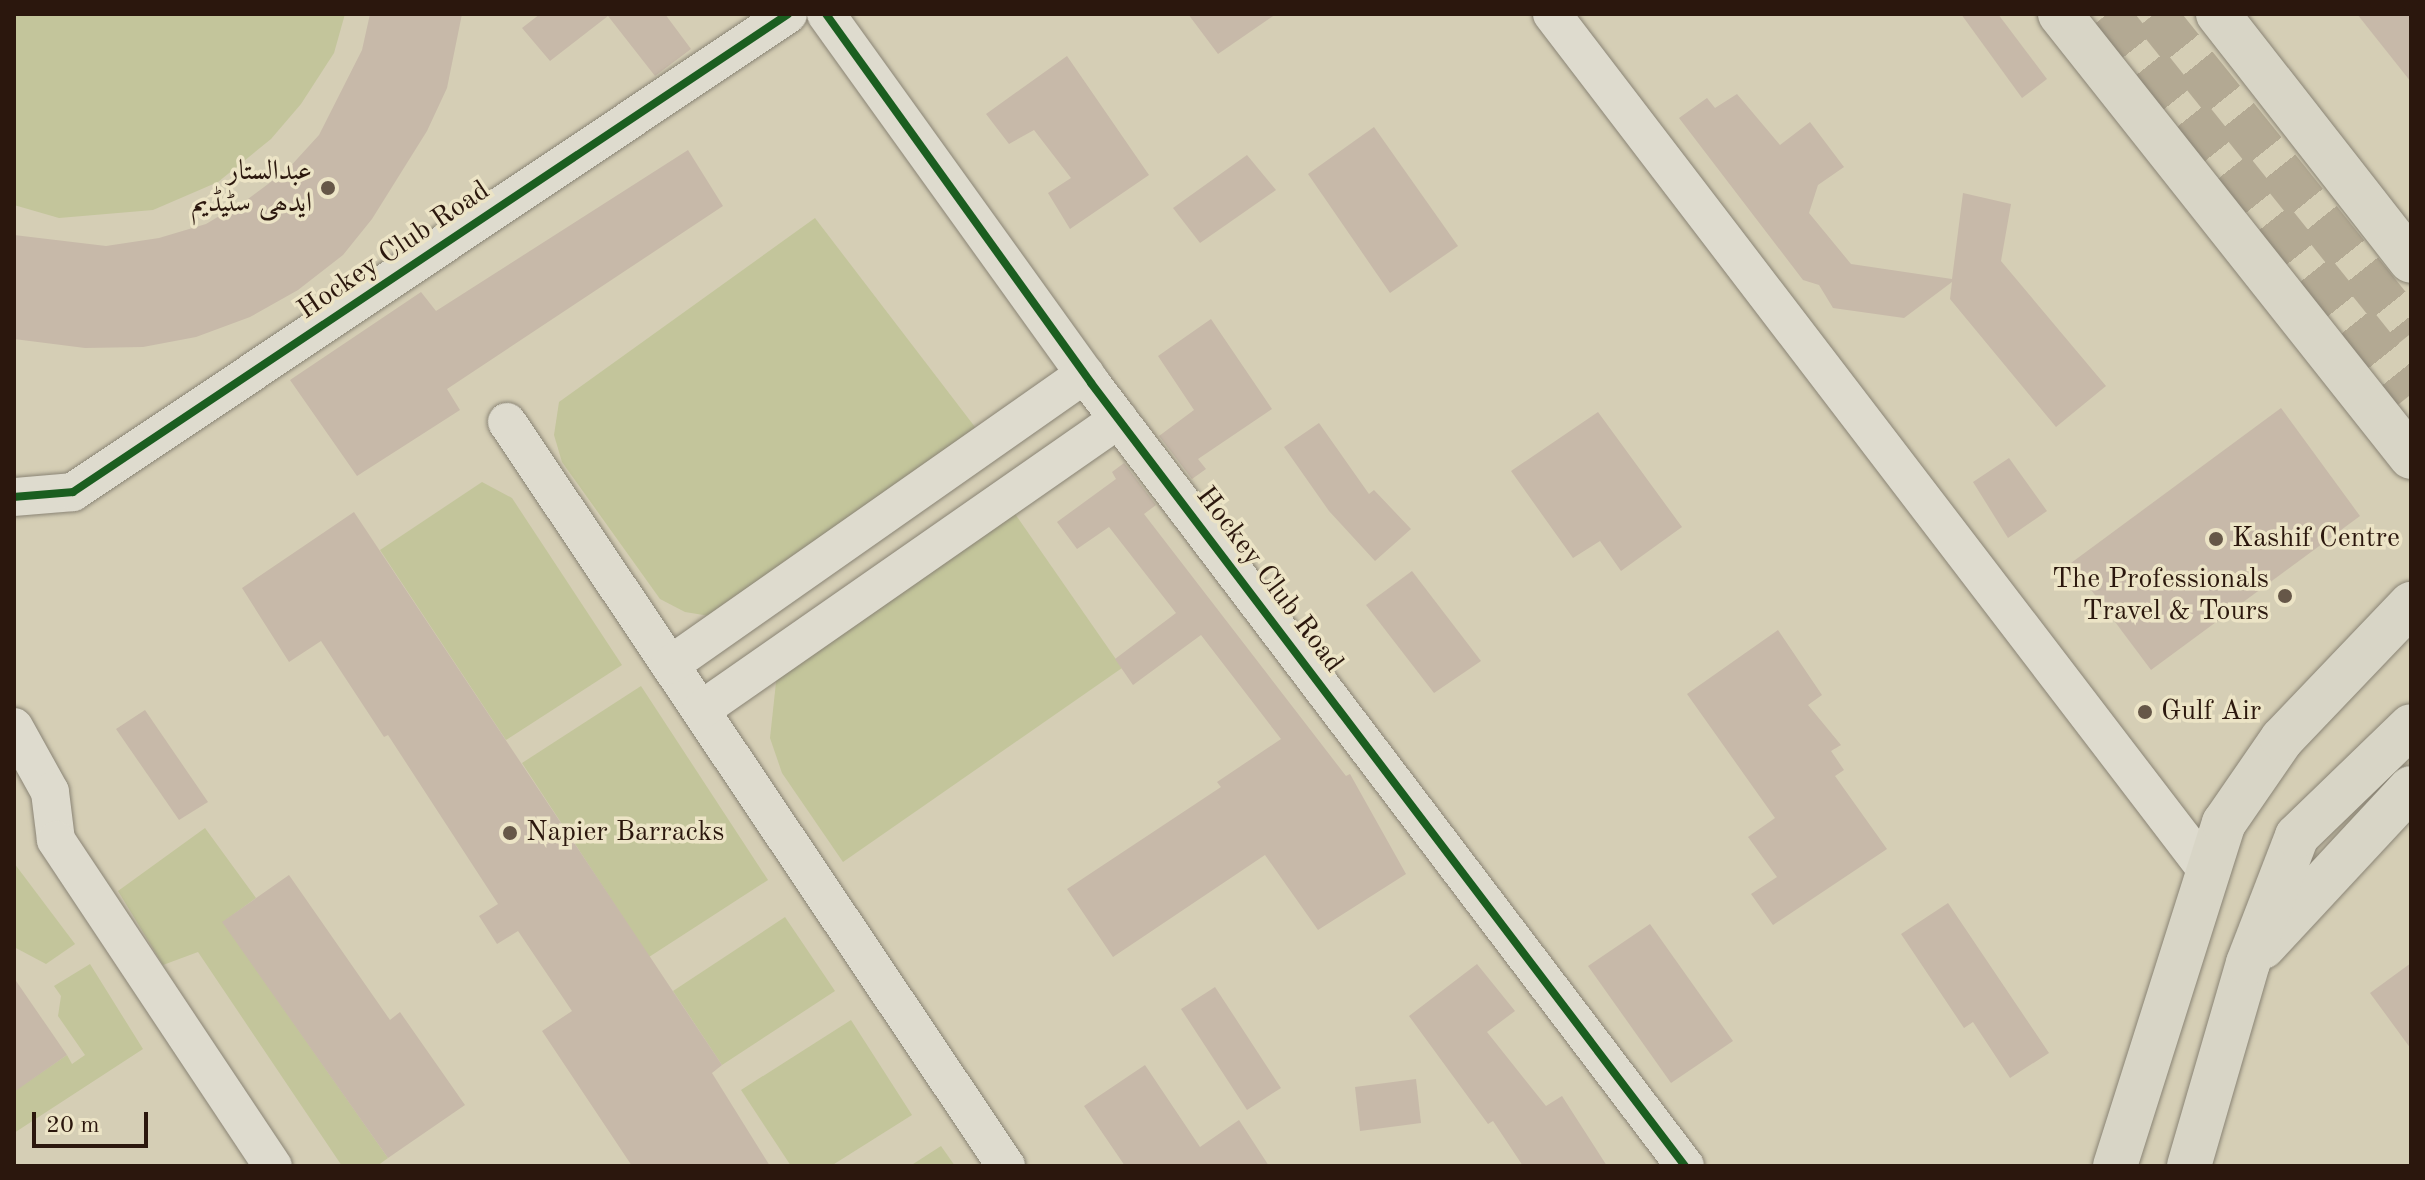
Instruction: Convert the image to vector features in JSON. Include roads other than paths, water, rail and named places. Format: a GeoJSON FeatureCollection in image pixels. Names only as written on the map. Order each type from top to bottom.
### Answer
{"type":"FeatureCollection","features":[{"type":"Feature","properties":{"kind":"highway"},"geometry":{"type":"LineString","coordinates":[[2060,14],[2411,457]]}},
{"type":"Feature","properties":{"kind":"highway"},"geometry":{"type":"LineString","coordinates":[[2218,14],[2411,261]]}},
{"type":"Feature","properties":{"kind":"highway"},"geometry":{"type":"LineString","coordinates":[[2115,1166],[2224,823],[2282,739],[2411,604]]}},
{"type":"Feature","properties":{"kind":"highway"},"geometry":{"type":"LineString","coordinates":[[2189,1166],[2248,963],[2297,836],[2411,726]]}},
{"type":"Feature","properties":{"kind":"highway"},"geometry":{"type":"LineString","coordinates":[[2248,963],[2411,788]]}},
{"type":"Feature","properties":{"kind":"street","name":"Hockey Club Road"},"geometry":{"type":"LineString","coordinates":[[14,497],[73,492],[788,14]]}},
{"type":"Feature","properties":{"kind":"street","name":"Hockey Club Road"},"geometry":{"type":"LineString","coordinates":[[826,14],[1085,374],[1685,1166]]}},
{"type":"Feature","properties":{"kind":"street"},"geometry":{"type":"LineString","coordinates":[[1552,14],[2209,873]]}},
{"type":"Feature","properties":{"kind":"street"},"geometry":{"type":"LineString","coordinates":[[670,665],[1085,374]]}},
{"type":"Feature","properties":{"kind":"street"},"geometry":{"type":"LineString","coordinates":[[701,710],[1119,419]]}},
{"type":"Feature","properties":{"kind":"street"},"geometry":{"type":"LineString","coordinates":[[507,422],[1006,1166]]}},
{"type":"Feature","properties":{"kind":"street"},"geometry":{"type":"LineString","coordinates":[[14,727],[50,792],[56,840],[273,1166]]}},
{"type":"Feature","properties":{"kind":"tunnel"},"geometry":{"type":"LineString","coordinates":[[2107,14],[2411,394]]}},
{"type":"Feature","properties":{"kind":"tunnel"},"geometry":{"type":"LineString","coordinates":[[2154,14],[2411,334]]}},
{"type":"Feature","properties":{"kind":"place","name":"عبدالستار ایدھی سٹیڈیم"},"geometry":{"type":"Point","coordinates":[328,188]}},
{"type":"Feature","properties":{"kind":"place","name":"Kashif Centre"},"geometry":{"type":"Point","coordinates":[2216,539]}},
{"type":"Feature","properties":{"kind":"place","name":"The Professionals Travel & Tours"},"geometry":{"type":"Point","coordinates":[2285,596]}},
{"type":"Feature","properties":{"kind":"place","name":"Gulf Air"},"geometry":{"type":"Point","coordinates":[2145,712]}},
{"type":"Feature","properties":{"kind":"place","name":"Napier Barracks"},"geometry":{"type":"Point","coordinates":[510,833]}}]}
